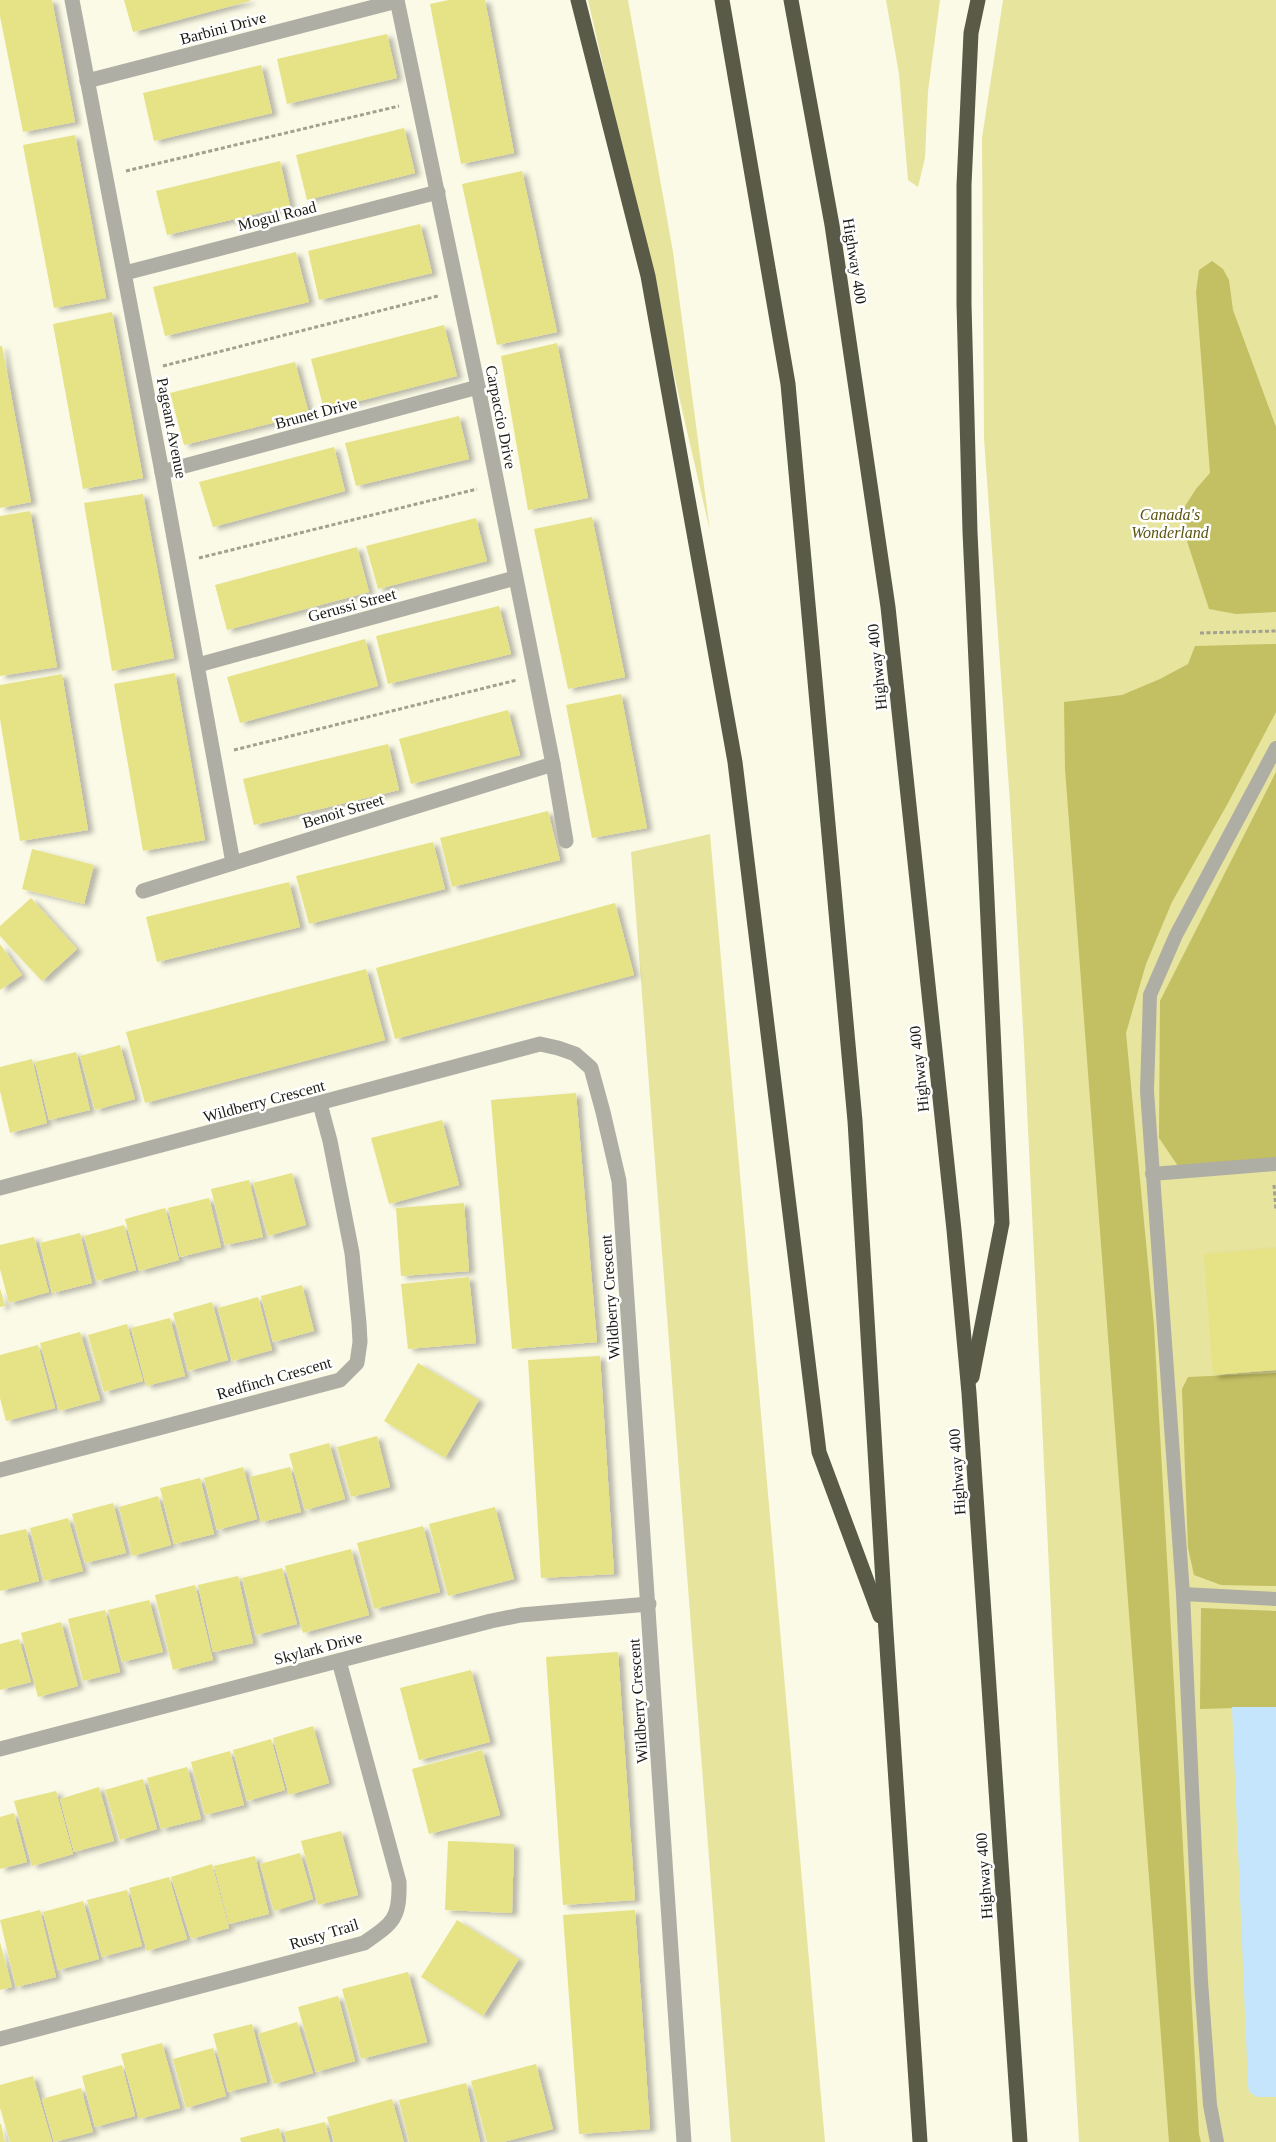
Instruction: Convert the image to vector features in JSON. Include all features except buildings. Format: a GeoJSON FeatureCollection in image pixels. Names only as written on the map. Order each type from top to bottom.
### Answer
{"type":"FeatureCollection","features":[{"type":"Feature","properties":{"kind":"highway"},"geometry":{"type":"LineString","coordinates":[[578,0],[648,276],[735,762],[819,1452],[886,1632]]}},
{"type":"Feature","properties":{"kind":"highway"},"geometry":{"type":"LineString","coordinates":[[722,0],[788,384],[855,1121],[886,1632],[920,2142]]}},
{"type":"Feature","properties":{"kind":"highway","name":"Highway 400"},"geometry":{"type":"LineString","coordinates":[[792,0],[832,225],[888,607],[953,1220],[969,1394],[1020,2142]]}},
{"type":"Feature","properties":{"kind":"highway"},"geometry":{"type":"LineString","coordinates":[[969,1394],[1002,1224],[971,542],[964,304],[964,185],[971,33],[978,0]]}},
{"type":"Feature","properties":{"kind":"street","name":"Pageant Avenue"},"geometry":{"type":"LineString","coordinates":[[72,0],[125,273],[233,863]]}},
{"type":"Feature","properties":{"kind":"street","name":"Barbini Drive"},"geometry":{"type":"LineString","coordinates":[[87,81],[397,0]]}},
{"type":"Feature","properties":{"kind":"street","name":"Carpaccio Drive"},"geometry":{"type":"LineString","coordinates":[[397,0],[478,387],[553,764],[566,841]]}},
{"type":"Feature","properties":{"kind":"street","name":"Mogul Road"},"geometry":{"type":"LineString","coordinates":[[125,273],[438,192]]}},
{"type":"Feature","properties":{"kind":"street","name":"Brunet Drive"},"geometry":{"type":"LineString","coordinates":[[162,472],[478,387]]}},
{"type":"Feature","properties":{"kind":"street","name":"Gerussi Street"},"geometry":{"type":"LineString","coordinates":[[198,665],[515,578]]}},
{"type":"Feature","properties":{"kind":"street","name":"Benoit Street"},"geometry":{"type":"LineString","coordinates":[[142,891],[553,764]]}},
{"type":"Feature","properties":{"kind":"street","name":"Wildberry Crescent"},"geometry":{"type":"LineString","coordinates":[[0,1188],[540,1044],[575,1054],[591,1068],[604,1112],[619,1181],[684,2142]]}},
{"type":"Feature","properties":{"kind":"street","name":"Redfinch Crescent"},"geometry":{"type":"LineString","coordinates":[[0,1470],[340,1380],[357,1363],[360,1342],[352,1253],[332,1150],[320,1104]]}},
{"type":"Feature","properties":{"kind":"street","name":"Skylark Drive"},"geometry":{"type":"LineString","coordinates":[[0,1748],[491,1621],[521,1615],[649,1604]]}},
{"type":"Feature","properties":{"kind":"street","name":"Rusty Trail"},"geometry":{"type":"LineString","coordinates":[[0,2039],[364,1943],[390,1926],[400,1904],[399,1882],[339,1661]]}},
{"type":"Feature","properties":{"kind":"lane"},"geometry":{"type":"LineString","coordinates":[[1217,2142],[1210,2104],[1183,1594],[1147,1091],[1150,995],[1176,935],[1276,748]]}},
{"type":"Feature","properties":{"kind":"lane"},"geometry":{"type":"LineString","coordinates":[[1152,1174],[1274,1164]]}},
{"type":"Feature","properties":{"kind":"lane"},"geometry":{"type":"LineString","coordinates":[[1183,1594],[1276,1598]]}},
{"type":"Feature","properties":{"kind":"path"},"geometry":{"type":"LineString","coordinates":[[106,176],[419,101]]}},
{"type":"Feature","properties":{"kind":"path"},"geometry":{"type":"LineString","coordinates":[[143,371],[458,291]]}},
{"type":"Feature","properties":{"kind":"path"},"geometry":{"type":"LineString","coordinates":[[179,563],[497,484]]}},
{"type":"Feature","properties":{"kind":"path"},"geometry":{"type":"LineString","coordinates":[[1200,633],[1276,631]]}},
{"type":"Feature","properties":{"kind":"path"},"geometry":{"type":"LineString","coordinates":[[214,755],[535,675]]}},
{"type":"Feature","properties":{"kind":"path"},"geometry":{"type":"LineString","coordinates":[[1274,1164],[1276,1211]]}},
{"type":"Feature","properties":{"kind":"green space"},"geometry":{"type":"Polygon","coordinates":[[[588,0],[628,0],[673,252],[710,531],[588,0]]]}},
{"type":"Feature","properties":{"kind":"green space"},"geometry":{"type":"Polygon","coordinates":[[[886,0],[940,0],[928,91],[925,158],[918,187],[908,180],[899,74],[886,0]]]}},
{"type":"Feature","properties":{"kind":"green space","name":"Canada's Wonderland"},"geometry":{"type":"Polygon","coordinates":[[[1003,0],[1276,0],[1276,2142],[1079,2142],[1063,1863],[1024,1045],[1010,803],[984,438],[982,138],[1003,0]]]}},
{"type":"Feature","properties":{"kind":"green space"},"geometry":{"type":"Polygon","coordinates":[[[710,834],[825,2142],[731,2142],[631,852],[710,834]]]}},
{"type":"Feature","properties":{"kind":"shaded area"},"geometry":{"type":"Polygon","coordinates":[[[1212,261],[1223,269],[1229,280],[1233,310],[1276,427],[1276,612],[1236,614],[1209,609],[1186,538],[1182,511],[1196,489],[1210,473],[1196,292],[1199,270],[1212,261]]]}},
{"type":"Feature","properties":{"kind":"shaded area"},"geometry":{"type":"Polygon","coordinates":[[[1276,644],[1276,712],[1228,803],[1172,902],[1146,964],[1126,1033],[1154,1326],[1199,2134],[1201,2142],[1169,2142],[1065,769],[1064,702],[1122,695],[1160,679],[1188,664],[1195,646],[1276,644]]]}},
{"type":"Feature","properties":{"kind":"shaded area"},"geometry":{"type":"Polygon","coordinates":[[[1276,772],[1276,1158],[1178,1166],[1159,1138],[1160,1001],[1276,772]]]}},
{"type":"Feature","properties":{"kind":"shaded area"},"geometry":{"type":"Polygon","coordinates":[[[1276,1373],[1276,1586],[1221,1585],[1194,1575],[1188,1548],[1182,1389],[1188,1377],[1276,1373]]]}},
{"type":"Feature","properties":{"kind":"shaded area"},"geometry":{"type":"Polygon","coordinates":[[[1201,1608],[1276,1611],[1276,1707],[1200,1709],[1201,1608]]]}},
{"type":"Feature","properties":{"kind":"water"},"geometry":{"type":"Polygon","coordinates":[[[1232,1707],[1276,1707],[1276,2097],[1257,2097],[1249,2092],[1248,2085],[1232,1707]]]}}]}
